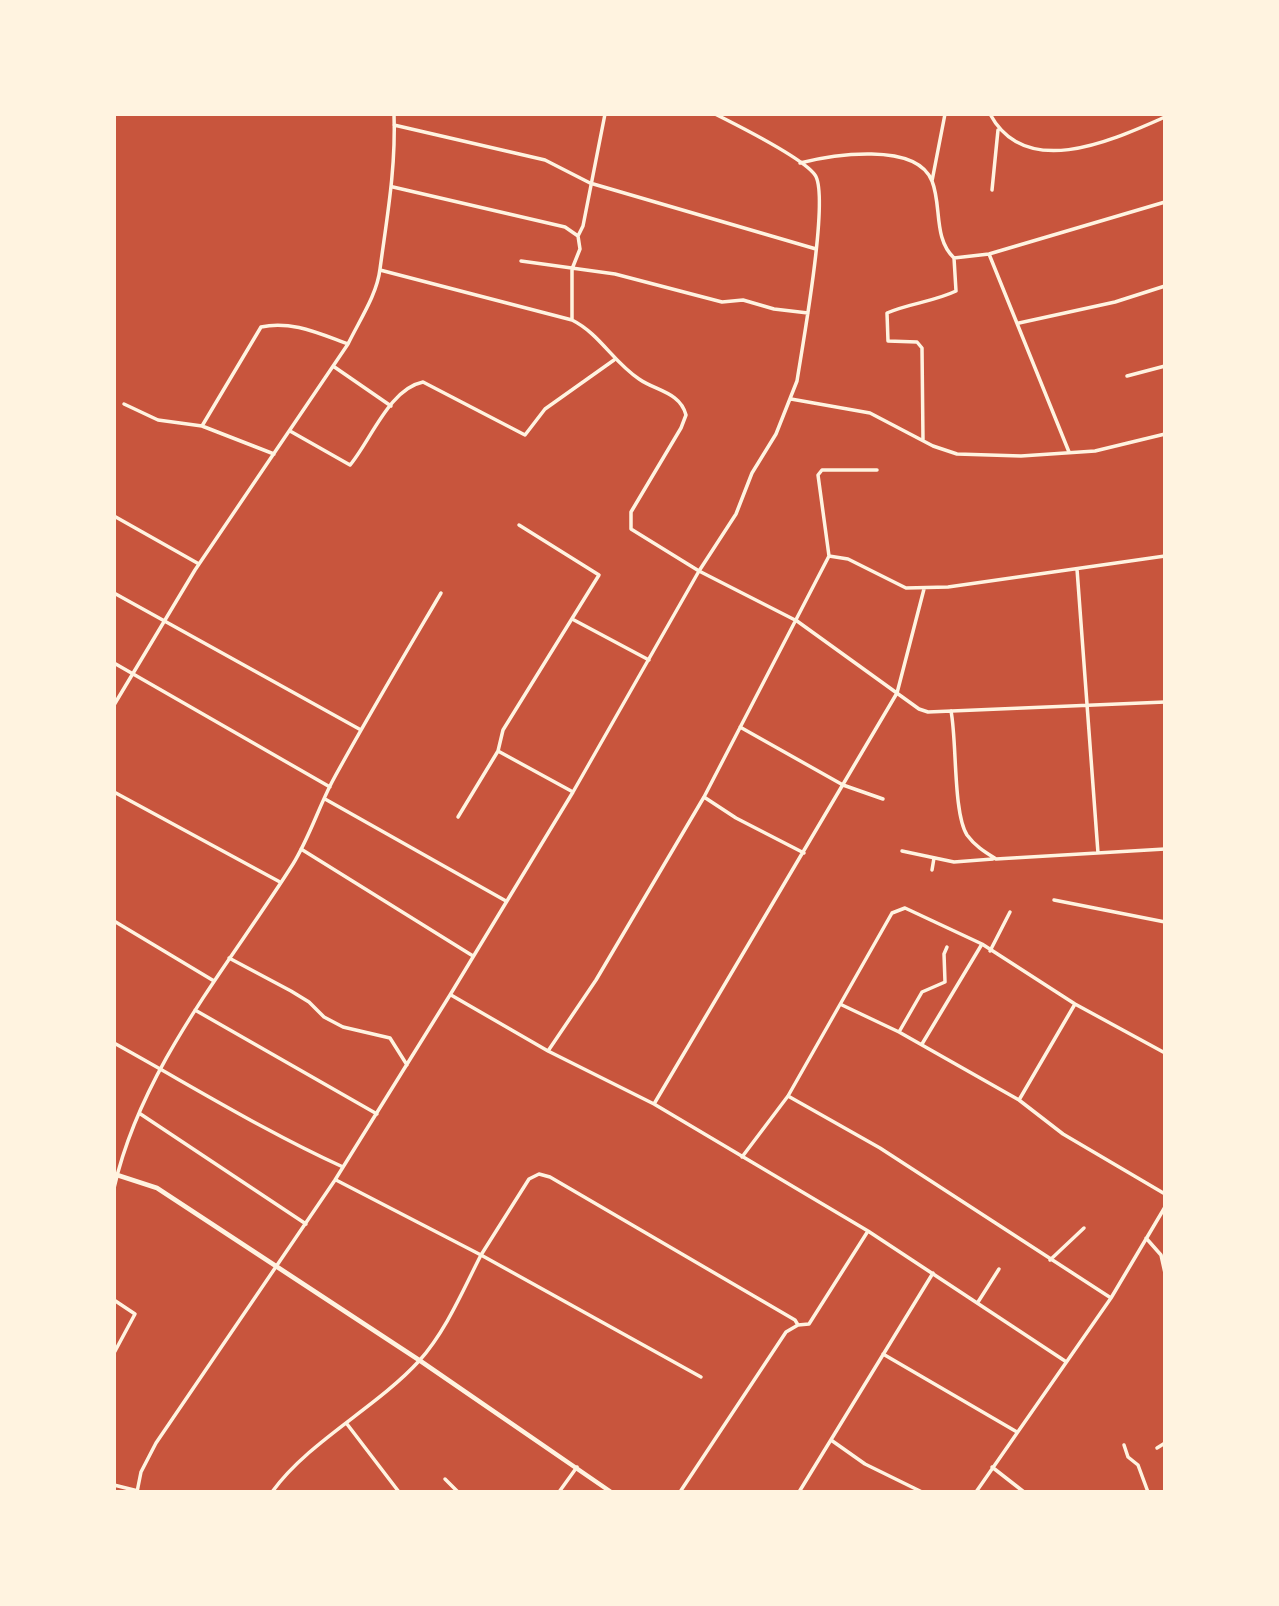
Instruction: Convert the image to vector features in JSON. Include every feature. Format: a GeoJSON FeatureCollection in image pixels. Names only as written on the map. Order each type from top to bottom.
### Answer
{"type":"FeatureCollection","features":[{"type":"Feature","properties":{"kind":"street"},"geometry":{"type":"LineString","coordinates":[[114,114],[119,114]]}},
{"type":"Feature","properties":{"kind":"street"},"geometry":{"type":"LineString","coordinates":[[114,705],[199,565],[348,344],[380,270],[393,187],[394,114]]}},
{"type":"Feature","properties":{"kind":"street"},"geometry":{"type":"LineString","coordinates":[[572,320],[572,269],[580,249],[578,236],[583,226],[605,114]]}},
{"type":"Feature","properties":{"kind":"street"},"geometry":{"type":"LineString","coordinates":[[114,1485],[137,1491],[141,1472],[156,1443],[306,1224],[377,1114],[573,792],[699,570],[736,514],[752,473],[776,434],[792,399],[808,313],[816,249],[818,182],[815,175],[799,163],[715,114]]}},
{"type":"Feature","properties":{"kind":"street"},"geometry":{"type":"LineString","coordinates":[[923,440],[922,348],[917,342],[888,341],[887,313],[956,292],[954,258],[942,236],[932,181],[945,114]]}},
{"type":"Feature","properties":{"kind":"street"},"geometry":{"type":"LineString","coordinates":[[990,114],[998,129],[1031,148],[1057,151],[1082,148],[1165,117]]}},
{"type":"Feature","properties":{"kind":"street"},"geometry":{"type":"LineString","coordinates":[[394,125],[545,160],[590,183],[816,249]]}},
{"type":"Feature","properties":{"kind":"street"},"geometry":{"type":"LineString","coordinates":[[992,191],[998,129]]}},
{"type":"Feature","properties":{"kind":"street"},"geometry":{"type":"LineString","coordinates":[[799,163],[830,155],[883,154],[916,166],[932,181]]}},
{"type":"Feature","properties":{"kind":"street"},"geometry":{"type":"LineString","coordinates":[[393,187],[565,227],[578,236]]}},
{"type":"Feature","properties":{"kind":"street"},"geometry":{"type":"LineString","coordinates":[[954,258],[989,254],[1165,202]]}},
{"type":"Feature","properties":{"kind":"street"},"geometry":{"type":"LineString","coordinates":[[989,254],[1069,452]]}},
{"type":"Feature","properties":{"kind":"street"},"geometry":{"type":"LineString","coordinates":[[521,261],[615,274],[722,302],[743,300],[774,309],[808,313]]}},
{"type":"Feature","properties":{"kind":"street"},"geometry":{"type":"LineString","coordinates":[[380,270],[572,320],[598,338],[615,360],[640,380],[678,399],[685,415],[668,454],[631,512],[631,529],[699,570],[797,621],[897,694],[928,712],[1165,702]]}},
{"type":"Feature","properties":{"kind":"street"},"geometry":{"type":"LineString","coordinates":[[1018,323],[1115,302],[1165,286]]}},
{"type":"Feature","properties":{"kind":"street"},"geometry":{"type":"LineString","coordinates":[[202,426],[261,327],[276,323],[298,327],[348,344]]}},
{"type":"Feature","properties":{"kind":"street"},"geometry":{"type":"LineString","coordinates":[[289,431],[350,465],[391,406],[412,384],[423,383],[525,435],[545,409],[615,360]]}},
{"type":"Feature","properties":{"kind":"street"},"geometry":{"type":"LineString","coordinates":[[332,366],[391,406]]}},
{"type":"Feature","properties":{"kind":"street"},"geometry":{"type":"LineString","coordinates":[[1127,376],[1165,366]]}},
{"type":"Feature","properties":{"kind":"street"},"geometry":{"type":"LineString","coordinates":[[792,399],[870,414],[957,454],[1095,451],[1165,434]]}},
{"type":"Feature","properties":{"kind":"street"},"geometry":{"type":"LineString","coordinates":[[124,404],[158,420],[202,426],[274,454]]}},
{"type":"Feature","properties":{"kind":"street"},"geometry":{"type":"LineString","coordinates":[[548,1051],[596,980],[704,797],[829,556],[818,475],[822,470],[834,468],[877,470]]}},
{"type":"Feature","properties":{"kind":"street"},"geometry":{"type":"LineString","coordinates":[[114,516],[199,565]]}},
{"type":"Feature","properties":{"kind":"street"},"geometry":{"type":"LineString","coordinates":[[458,817],[498,751],[503,730],[599,575],[519,525]]}},
{"type":"Feature","properties":{"kind":"street"},"geometry":{"type":"LineString","coordinates":[[829,556],[855,562],[906,588],[924,588],[1165,556]]}},
{"type":"Feature","properties":{"kind":"street"},"geometry":{"type":"LineString","coordinates":[[1077,569],[1098,854]]}},
{"type":"Feature","properties":{"kind":"street"},"geometry":{"type":"LineString","coordinates":[[654,1104],[897,694],[924,588]]}},
{"type":"Feature","properties":{"kind":"street"},"geometry":{"type":"LineString","coordinates":[[114,593],[360,730]]}},
{"type":"Feature","properties":{"kind":"street"},"geometry":{"type":"LineString","coordinates":[[114,1188],[115,1174],[138,1113],[195,1010],[301,849],[360,730],[441,593]]}},
{"type":"Feature","properties":{"kind":"street"},"geometry":{"type":"LineString","coordinates":[[573,620],[649,660]]}},
{"type":"Feature","properties":{"kind":"street"},"geometry":{"type":"LineString","coordinates":[[114,663],[330,787]]}},
{"type":"Feature","properties":{"kind":"street"},"geometry":{"type":"LineString","coordinates":[[951,711],[960,810],[966,833],[980,850],[996,859]]}},
{"type":"Feature","properties":{"kind":"street"},"geometry":{"type":"LineString","coordinates":[[740,726],[843,785],[883,799]]}},
{"type":"Feature","properties":{"kind":"street"},"geometry":{"type":"LineString","coordinates":[[498,751],[573,792]]}},
{"type":"Feature","properties":{"kind":"street"},"geometry":{"type":"LineString","coordinates":[[114,792],[280,882]]}},
{"type":"Feature","properties":{"kind":"street"},"geometry":{"type":"LineString","coordinates":[[704,797],[736,818],[804,853]]}},
{"type":"Feature","properties":{"kind":"street"},"geometry":{"type":"LineString","coordinates":[[325,799],[506,901]]}},
{"type":"Feature","properties":{"kind":"street"},"geometry":{"type":"LineString","coordinates":[[301,849],[473,956]]}},
{"type":"Feature","properties":{"kind":"street"},"geometry":{"type":"LineString","coordinates":[[902,852],[954,862],[1165,849]]}},
{"type":"Feature","properties":{"kind":"street"},"geometry":{"type":"LineString","coordinates":[[932,870],[934,858]]}},
{"type":"Feature","properties":{"kind":"street"},"geometry":{"type":"LineString","coordinates":[[1054,900],[1165,922]]}},
{"type":"Feature","properties":{"kind":"street"},"geometry":{"type":"LineString","coordinates":[[742,1157],[788,1096],[892,913],[905,908],[982,944],[1075,1004],[1165,1053]]}},
{"type":"Feature","properties":{"kind":"street"},"geometry":{"type":"LineString","coordinates":[[990,951],[1010,912]]}},
{"type":"Feature","properties":{"kind":"street"},"geometry":{"type":"LineString","coordinates":[[114,921],[214,981]]}},
{"type":"Feature","properties":{"kind":"street"},"geometry":{"type":"LineString","coordinates":[[922,1044],[982,944]]}},
{"type":"Feature","properties":{"kind":"street"},"geometry":{"type":"LineString","coordinates":[[899,1032],[922,992],[945,982],[944,954],[947,947]]}},
{"type":"Feature","properties":{"kind":"street"},"geometry":{"type":"LineString","coordinates":[[229,958],[291,991],[309,1002],[324,1017],[343,1027],[390,1038],[407,1065]]}},
{"type":"Feature","properties":{"kind":"street"},"geometry":{"type":"LineString","coordinates":[[450,995],[548,1051],[654,1104],[868,1231],[1065,1361]]}},
{"type":"Feature","properties":{"kind":"street"},"geometry":{"type":"LineString","coordinates":[[1019,1100],[1075,1004]]}},
{"type":"Feature","properties":{"kind":"street"},"geometry":{"type":"LineString","coordinates":[[842,1005],[922,1044],[1019,1100],[1063,1134],[1165,1194]]}},
{"type":"Feature","properties":{"kind":"street"},"geometry":{"type":"LineString","coordinates":[[195,1010],[377,1114]]}},
{"type":"Feature","properties":{"kind":"street"},"geometry":{"type":"LineString","coordinates":[[114,1043],[282,1139],[343,1167]]}},
{"type":"Feature","properties":{"kind":"street"},"geometry":{"type":"LineString","coordinates":[[788,1096],[880,1148],[1050,1261],[1111,1298]]}},
{"type":"Feature","properties":{"kind":"street"},"geometry":{"type":"LineString","coordinates":[[138,1113],[306,1224]]}},
{"type":"Feature","properties":{"kind":"street"},"geometry":{"type":"LineString","coordinates":[[115,1174],[157,1188],[419,1360],[611,1492]]}},
{"type":"Feature","properties":{"kind":"street"},"geometry":{"type":"LineString","coordinates":[[272,1492],[303,1460],[419,1360],[444,1326],[481,1255],[529,1179],[539,1174],[550,1177],[796,1320],[798,1325]]}},
{"type":"Feature","properties":{"kind":"street"},"geometry":{"type":"LineString","coordinates":[[335,1180],[481,1255],[701,1377]]}},
{"type":"Feature","properties":{"kind":"street"},"geometry":{"type":"LineString","coordinates":[[976,1492],[1111,1298],[1165,1207]]}},
{"type":"Feature","properties":{"kind":"street"},"geometry":{"type":"LineString","coordinates":[[1050,1261],[1084,1228]]}},
{"type":"Feature","properties":{"kind":"street"},"geometry":{"type":"LineString","coordinates":[[680,1492],[786,1332],[798,1325],[809,1324],[868,1231]]}},
{"type":"Feature","properties":{"kind":"street"},"geometry":{"type":"LineString","coordinates":[[1146,1238],[1161,1255],[1165,1273]]}},
{"type":"Feature","properties":{"kind":"street"},"geometry":{"type":"LineString","coordinates":[[978,1302],[999,1269]]}},
{"type":"Feature","properties":{"kind":"street"},"geometry":{"type":"LineString","coordinates":[[799,1492],[933,1273]]}},
{"type":"Feature","properties":{"kind":"street"},"geometry":{"type":"LineString","coordinates":[[114,1300],[135,1314],[114,1353]]}},
{"type":"Feature","properties":{"kind":"street"},"geometry":{"type":"LineString","coordinates":[[883,1354],[1017,1432]]}},
{"type":"Feature","properties":{"kind":"street"},"geometry":{"type":"LineString","coordinates":[[347,1424],[399,1492]]}},
{"type":"Feature","properties":{"kind":"street"},"geometry":{"type":"LineString","coordinates":[[831,1440],[864,1464],[922,1492]]}},
{"type":"Feature","properties":{"kind":"street"},"geometry":{"type":"LineString","coordinates":[[1157,1448],[1165,1443]]}},
{"type":"Feature","properties":{"kind":"street"},"geometry":{"type":"LineString","coordinates":[[1124,1445],[1128,1457],[1138,1465],[1148,1492]]}},
{"type":"Feature","properties":{"kind":"street"},"geometry":{"type":"LineString","coordinates":[[559,1492],[577,1467]]}},
{"type":"Feature","properties":{"kind":"street"},"geometry":{"type":"LineString","coordinates":[[992,1467],[1024,1492]]}},
{"type":"Feature","properties":{"kind":"street"},"geometry":{"type":"LineString","coordinates":[[445,1479],[458,1492]]}}]}
